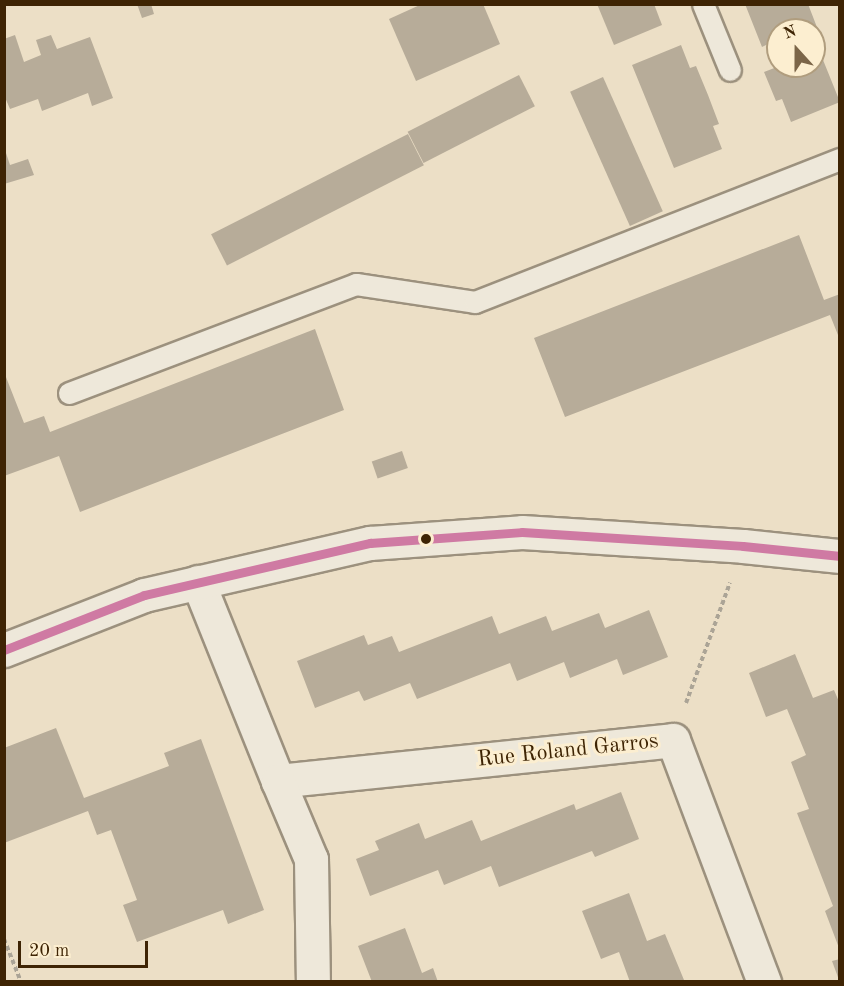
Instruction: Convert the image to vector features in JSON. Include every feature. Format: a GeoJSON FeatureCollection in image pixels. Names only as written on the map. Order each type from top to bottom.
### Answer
{"type":"FeatureCollection","features":[{"type":"Feature","properties":{"kind":"street"},"geometry":{"type":"LineString","coordinates":[[4,650],[144,596],[370,543],[510,533],[743,546],[840,556]]}},
{"type":"Feature","properties":{"kind":"street"},"geometry":{"type":"LineString","coordinates":[[198,582],[311,859],[313,981]]}},
{"type":"Feature","properties":{"kind":"street","name":"Rue Roland Garros"},"geometry":{"type":"LineString","coordinates":[[278,781],[673,740],[764,981]]}},
{"type":"Feature","properties":{"kind":"lane"},"geometry":{"type":"LineString","coordinates":[[703,4],[730,70]]}},
{"type":"Feature","properties":{"kind":"lane"},"geometry":{"type":"LineString","coordinates":[[69,393],[356,284],[475,302],[840,159]]}},
{"type":"Feature","properties":{"kind":"path"},"geometry":{"type":"LineString","coordinates":[[673,740],[743,546]]}},
{"type":"Feature","properties":{"kind":"path"},"geometry":{"type":"LineString","coordinates":[[4,939],[21,981]]}},
{"type":"Feature","properties":{"kind":"building"},"geometry":{"type":"Polygon","coordinates":[[[137,4],[151,4],[154,14],[142,18],[137,4]]]}},
{"type":"Feature","properties":{"kind":"building"},"geometry":{"type":"Polygon","coordinates":[[[422,4],[483,4],[500,44],[416,81],[389,19],[422,4]]]}},
{"type":"Feature","properties":{"kind":"building"},"geometry":{"type":"Polygon","coordinates":[[[597,4],[654,4],[662,25],[614,45],[597,4]]]}},
{"type":"Feature","properties":{"kind":"building"},"geometry":{"type":"Polygon","coordinates":[[[745,4],[808,4],[813,18],[766,18],[766,45],[762,47],[745,4]]]}},
{"type":"Feature","properties":{"kind":"building"},"geometry":{"type":"Polygon","coordinates":[[[15,35],[24,62],[41,55],[36,40],[51,35],[57,49],[90,37],[113,98],[92,106],[88,93],[42,111],[38,99],[10,109],[4,95],[4,39],[15,35]]]}},
{"type":"Feature","properties":{"kind":"building"},"geometry":{"type":"Polygon","coordinates":[[[681,45],[690,68],[696,66],[708,95],[719,124],[713,126],[722,149],[674,168],[632,65],[681,45]]]}},
{"type":"Feature","properties":{"kind":"building"},"geometry":{"type":"Polygon","coordinates":[[[826,67],[840,102],[791,122],[782,99],[776,101],[766,78],[826,78],[826,67]]]}},
{"type":"Feature","properties":{"kind":"building"},"geometry":{"type":"Polygon","coordinates":[[[519,75],[535,106],[424,163],[408,132],[519,75]]]}},
{"type":"Feature","properties":{"kind":"building"},"geometry":{"type":"Polygon","coordinates":[[[603,77],[663,211],[630,226],[570,92],[603,77]]]}},
{"type":"Feature","properties":{"kind":"building"},"geometry":{"type":"Polygon","coordinates":[[[408,134],[424,165],[227,266],[211,234],[408,134]]]}},
{"type":"Feature","properties":{"kind":"building"},"geometry":{"type":"Polygon","coordinates":[[[5,150],[10,165],[28,159],[34,175],[4,184],[5,150]]]}},
{"type":"Feature","properties":{"kind":"building"},"geometry":{"type":"Polygon","coordinates":[[[799,235],[824,300],[840,294],[840,340],[830,315],[565,417],[534,338],[799,235]]]}},
{"type":"Feature","properties":{"kind":"building"},"geometry":{"type":"Polygon","coordinates":[[[315,329],[344,410],[80,512],[59,456],[4,476],[4,372],[24,423],[44,416],[50,432],[315,329]]]}},
{"type":"Feature","properties":{"kind":"building"},"geometry":{"type":"Polygon","coordinates":[[[402,451],[408,468],[378,478],[372,461],[402,451]]]}},
{"type":"Feature","properties":{"kind":"building"},"geometry":{"type":"Polygon","coordinates":[[[649,610],[668,657],[623,675],[617,659],[570,678],[564,662],[517,681],[510,663],[417,699],[410,683],[364,701],[359,691],[315,708],[297,661],[364,635],[368,645],[392,636],[399,652],[492,616],[499,634],[546,616],[552,631],[599,613],[605,628],[649,610]]]}},
{"type":"Feature","properties":{"kind":"building"},"geometry":{"type":"Polygon","coordinates":[[[795,654],[813,698],[834,690],[840,704],[839,948],[825,911],[833,906],[797,813],[809,809],[791,762],[806,755],[787,709],[766,717],[749,673],[795,654]]]}},
{"type":"Feature","properties":{"kind":"building"},"geometry":{"type":"Polygon","coordinates":[[[56,728],[84,798],[169,766],[164,753],[201,739],[264,910],[228,924],[223,910],[137,942],[123,905],[137,900],[111,830],[97,835],[88,811],[4,843],[4,748],[56,728]]]}},
{"type":"Feature","properties":{"kind":"building"},"geometry":{"type":"Polygon","coordinates":[[[621,792],[639,839],[595,857],[592,851],[499,887],[491,866],[444,885],[438,870],[370,896],[356,859],[379,850],[375,841],[419,823],[425,839],[472,820],[481,841],[574,804],[576,810],[621,792]]]}},
{"type":"Feature","properties":{"kind":"building"},"geometry":{"type":"Polygon","coordinates":[[[629,893],[647,941],[665,934],[684,980],[630,982],[619,952],[601,959],[582,911],[629,893]]]}},
{"type":"Feature","properties":{"kind":"building"},"geometry":{"type":"Polygon","coordinates":[[[405,928],[422,973],[433,968],[438,982],[372,982],[358,946],[405,928]]]}},
{"type":"Feature","properties":{"kind":"building"},"geometry":{"type":"Polygon","coordinates":[[[840,959],[840,980],[839,980],[832,961],[840,959]]]}},
{"type":"Feature","properties":{"kind":"transit line"},"geometry":{"type":"LineString","coordinates":[[4,650],[144,595],[370,543],[522,532],[743,546],[840,556]]}}]}
